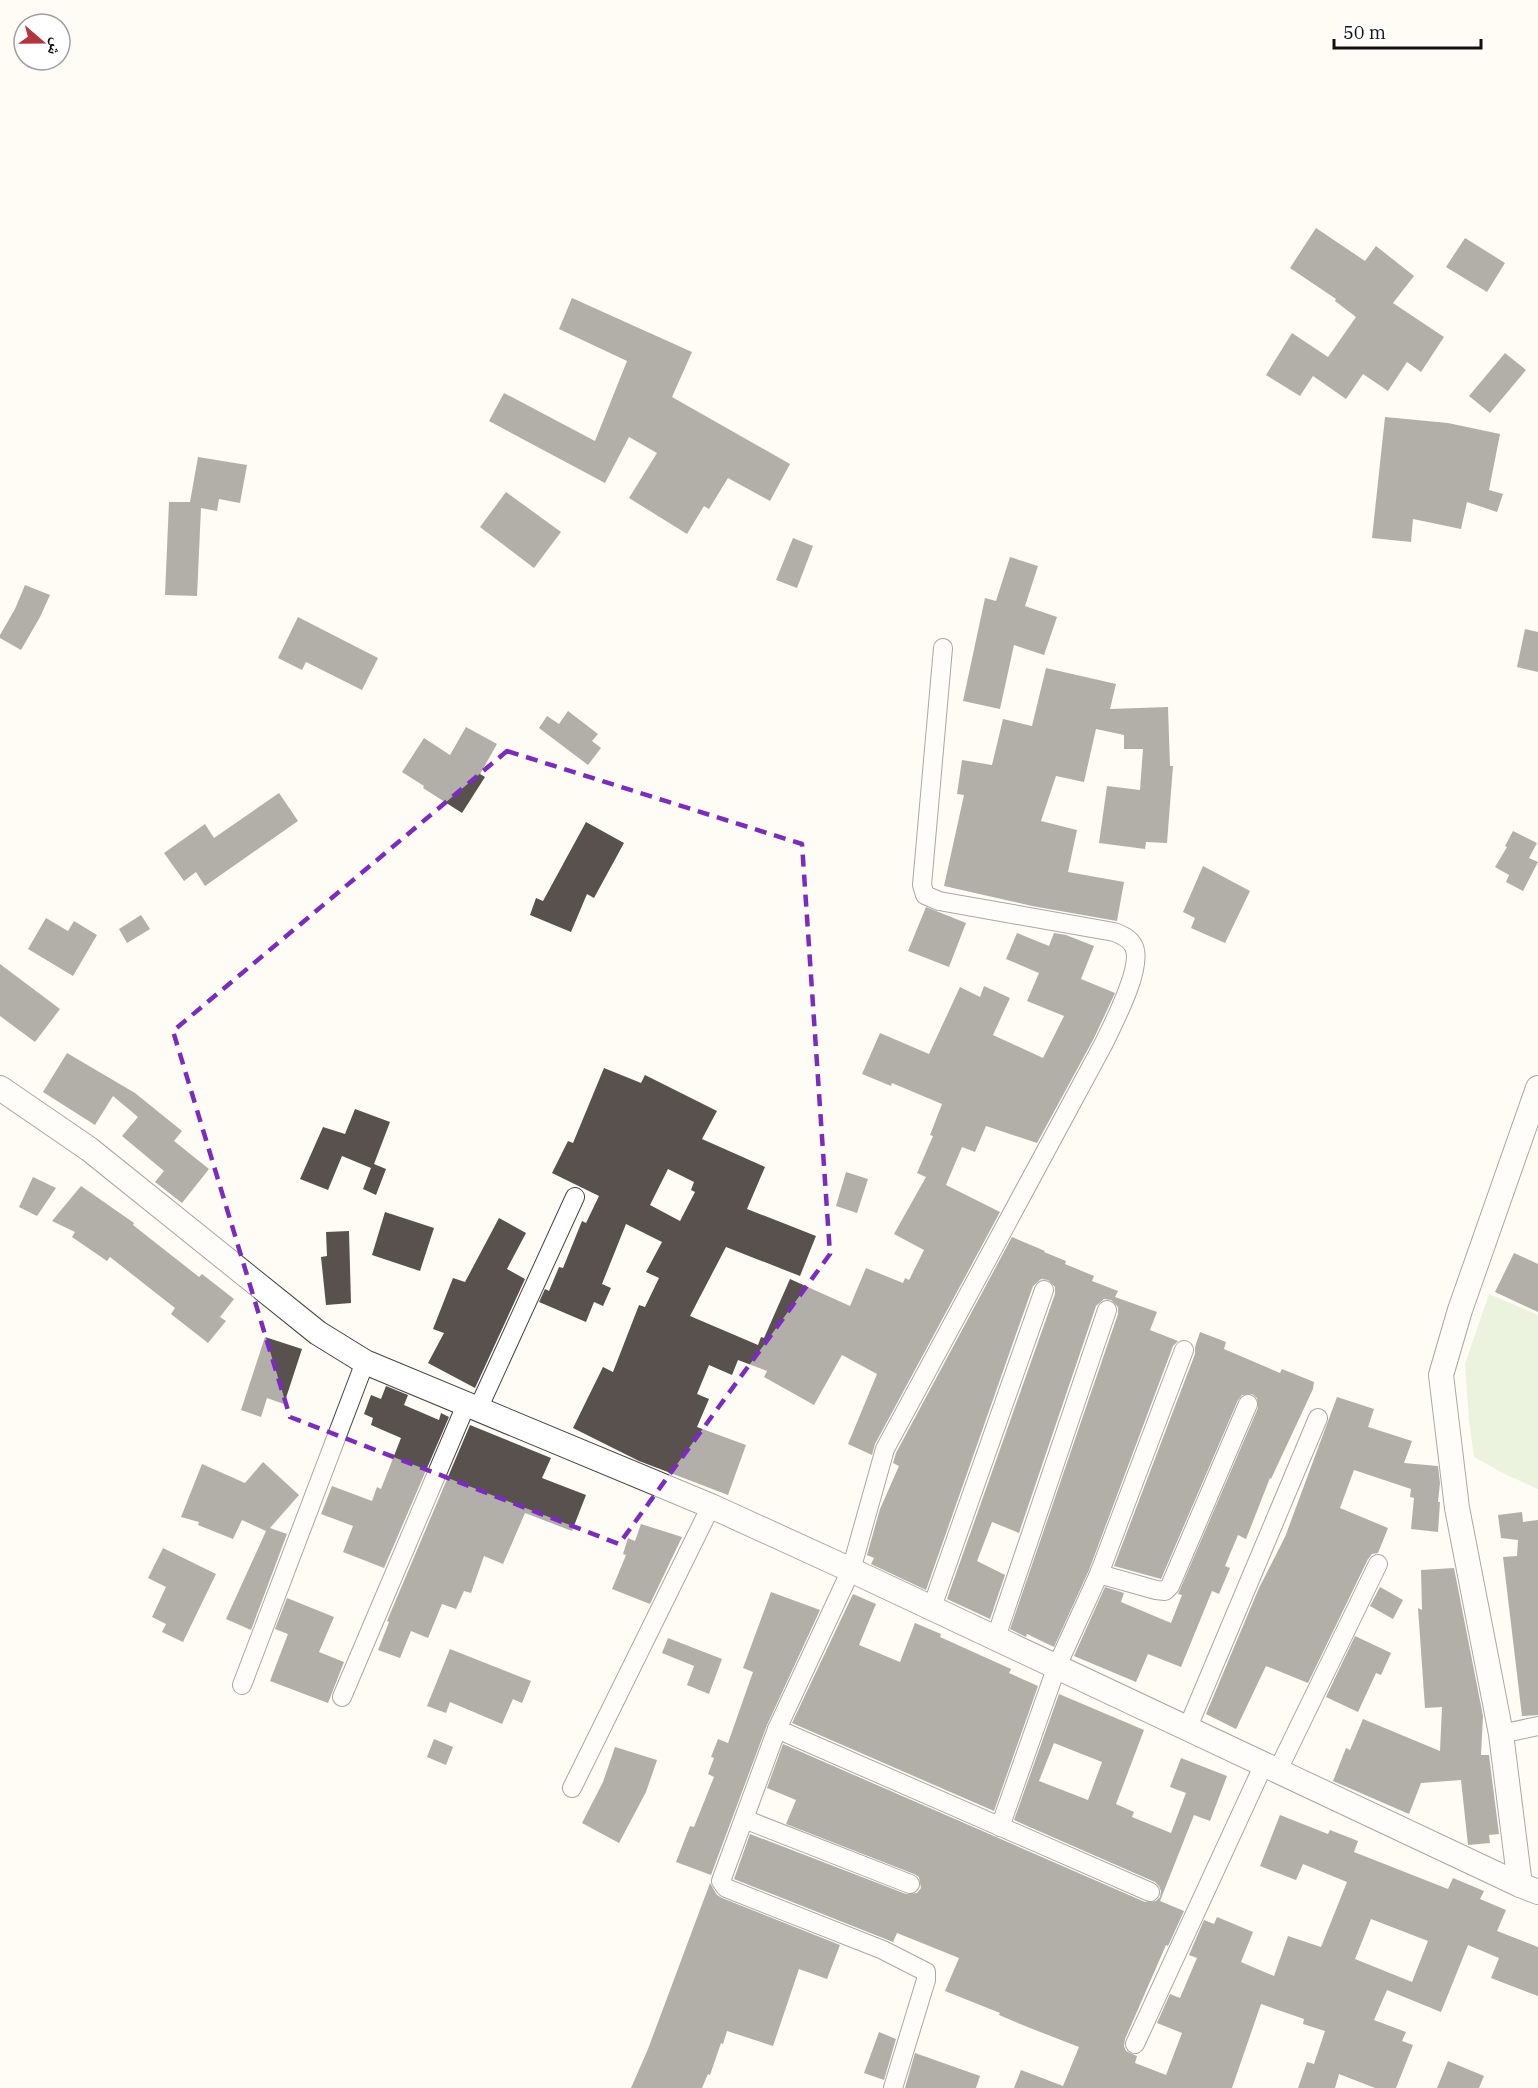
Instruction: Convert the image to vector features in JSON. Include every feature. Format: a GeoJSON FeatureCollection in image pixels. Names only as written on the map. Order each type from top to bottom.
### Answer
{"type":"FeatureCollection","features":[{"type":"Feature","properties":{"kind":"street"},"geometry":{"type":"LineString","coordinates":[[893,2088],[926,1980],[926,1972],[883,1950],[726,1888],[721,1881],[777,1729],[851,1570],[885,1449],[1104,1043],[1127,995],[1136,957],[1134,946],[1125,936],[1114,932],[939,901],[925,895],[922,885],[943,648]]}},
{"type":"Feature","properties":{"kind":"street"},"geometry":{"type":"LineString","coordinates":[[0,1088],[89,1149],[318,1333],[365,1362],[711,1506],[932,1607],[1529,1888]]}},
{"type":"Feature","properties":{"kind":"street"},"geometry":{"type":"LineString","coordinates":[[1529,1888],[1457,1508],[1441,1375],[1460,1310],[1538,1088]]}},
{"type":"Feature","properties":{"kind":"street"},"geometry":{"type":"LineString","coordinates":[[342,1697],[472,1407],[575,1197]]}},
{"type":"Feature","properties":{"kind":"street"},"geometry":{"type":"LineString","coordinates":[[932,1607],[1044,1290]]}},
{"type":"Feature","properties":{"kind":"street"},"geometry":{"type":"LineString","coordinates":[[996,1637],[1107,1310]]}},
{"type":"Feature","properties":{"kind":"street"},"geometry":{"type":"LineString","coordinates":[[1000,1827],[1057,1666],[1099,1574],[1184,1350]]}},
{"type":"Feature","properties":{"kind":"street"},"geometry":{"type":"LineString","coordinates":[[242,1685],[365,1362]]}},
{"type":"Feature","properties":{"kind":"street"},"geometry":{"type":"LineString","coordinates":[[1099,1574],[1156,1590],[1165,1591],[1170,1586],[1248,1404]]}},
{"type":"Feature","properties":{"kind":"street"},"geometry":{"type":"LineString","coordinates":[[1188,1727],[1318,1418]]}},
{"type":"Feature","properties":{"kind":"street"},"geometry":{"type":"LineString","coordinates":[[572,1788],[711,1506]]}},
{"type":"Feature","properties":{"kind":"street"},"geometry":{"type":"LineString","coordinates":[[1135,2044],[1271,1767],[1378,1564]]}},
{"type":"Feature","properties":{"kind":"street"},"geometry":{"type":"LineString","coordinates":[[1501,1734],[1538,1726]]}},
{"type":"Feature","properties":{"kind":"street"},"geometry":{"type":"LineString","coordinates":[[777,1729],[1150,1892]]}},
{"type":"Feature","properties":{"kind":"street"},"geometry":{"type":"LineString","coordinates":[[744,1819],[909,1884]]}},
{"type":"Feature","properties":{"kind":"highlighted area"},"geometry":{"type":"Polygon","coordinates":[[[507,751],[802,844],[830,1254],[619,1544],[290,1417],[173,1031],[507,751]]]}},
{"type":"Feature","properties":{"kind":"green space"},"geometry":{"type":"Polygon","coordinates":[[[1489,1294],[1538,1315],[1538,1489],[1474,1457],[1465,1364],[1489,1294]]]}},
{"type":"Feature","properties":{"kind":"building"},"geometry":{"type":"Polygon","coordinates":[[[1316,228],[1365,261],[1376,246],[1414,276],[1393,303],[1444,337],[1421,372],[1407,362],[1388,391],[1363,374],[1346,399],[1313,376],[1300,396],[1266,375],[1292,333],[1328,357],[1356,317],[1335,301],[1336,299],[1290,268],[1316,228]]]}},
{"type":"Feature","properties":{"kind":"building"},"geometry":{"type":"Polygon","coordinates":[[[1465,238],[1505,263],[1487,292],[1446,267],[1465,238]]]}},
{"type":"Feature","properties":{"kind":"building"},"geometry":{"type":"Polygon","coordinates":[[[572,298],[692,352],[672,397],[790,464],[770,501],[728,478],[709,509],[704,506],[687,534],[629,498],[657,453],[629,437],[605,483],[489,421],[504,393],[595,441],[627,361],[559,329],[572,298]]]}},
{"type":"Feature","properties":{"kind":"building"},"geometry":{"type":"Polygon","coordinates":[[[1505,353],[1526,370],[1490,413],[1469,396],[1505,353]]]}},
{"type":"Feature","properties":{"kind":"building"},"geometry":{"type":"Polygon","coordinates":[[[1385,417],[1448,423],[1500,434],[1489,490],[1503,494],[1497,512],[1467,502],[1461,529],[1413,519],[1411,542],[1372,538],[1385,417]]]}},
{"type":"Feature","properties":{"kind":"building"},"geometry":{"type":"Polygon","coordinates":[[[198,457],[247,465],[240,503],[219,499],[217,511],[201,508],[197,596],[165,595],[169,502],[190,502],[198,457]]]}},
{"type":"Feature","properties":{"kind":"building"},"geometry":{"type":"Polygon","coordinates":[[[506,492],[561,532],[534,568],[480,527],[506,492]]]}},
{"type":"Feature","properties":{"kind":"building"},"geometry":{"type":"Polygon","coordinates":[[[793,538],[813,546],[797,588],[776,580],[793,538]]]}},
{"type":"Feature","properties":{"kind":"building"},"geometry":{"type":"Polygon","coordinates":[[[1010,557],[1038,566],[1025,606],[1057,617],[1044,655],[1014,645],[1000,709],[963,701],[985,598],[996,601],[1010,557]]]}},
{"type":"Feature","properties":{"kind":"building"},"geometry":{"type":"Polygon","coordinates":[[[25,585],[50,595],[21,650],[0,638],[0,635],[25,585]]]}},
{"type":"Feature","properties":{"kind":"building"},"geometry":{"type":"Polygon","coordinates":[[[298,617],[378,658],[362,690],[306,662],[302,670],[278,658],[298,617]]]}},
{"type":"Feature","properties":{"kind":"building"},"geometry":{"type":"Polygon","coordinates":[[[1525,629],[1538,632],[1538,672],[1517,667],[1525,629]]]}},
{"type":"Feature","properties":{"kind":"building"},"geometry":{"type":"Polygon","coordinates":[[[1046,668],[1116,684],[1110,709],[1168,707],[1170,766],[1173,766],[1167,843],[1146,842],[1145,849],[1099,843],[1107,786],[1140,790],[1143,749],[1124,749],[1124,735],[1096,729],[1084,782],[1056,776],[1041,821],[1077,830],[1068,872],[1124,882],[1117,921],[1032,906],[944,886],[964,795],[957,794],[962,760],[992,765],[1003,719],[1032,726],[1046,668]]]}},
{"type":"Feature","properties":{"kind":"building"},"geometry":{"type":"Polygon","coordinates":[[[568,711],[598,734],[592,741],[601,748],[588,765],[539,728],[547,716],[559,724],[568,711]]]}},
{"type":"Feature","properties":{"kind":"building"},"geometry":{"type":"Polygon","coordinates":[[[466,727],[497,744],[480,774],[485,777],[462,813],[402,772],[424,738],[450,755],[466,727]]]}},
{"type":"Feature","properties":{"kind":"building"},"geometry":{"type":"Polygon","coordinates":[[[279,793],[298,821],[205,886],[196,872],[184,881],[164,853],[205,824],[214,838],[279,793]]]}},
{"type":"Feature","properties":{"kind":"building"},"geometry":{"type":"Polygon","coordinates":[[[586,822],[624,843],[594,898],[587,894],[571,932],[530,915],[536,898],[543,901],[586,822]]]}},
{"type":"Feature","properties":{"kind":"building"},"geometry":{"type":"Polygon","coordinates":[[[1513,831],[1537,843],[1529,858],[1538,862],[1523,891],[1506,882],[1509,875],[1495,867],[1513,831]]]}},
{"type":"Feature","properties":{"kind":"building"},"geometry":{"type":"Polygon","coordinates":[[[1203,866],[1250,891],[1225,943],[1191,928],[1195,918],[1183,912],[1203,866]]]}},
{"type":"Feature","properties":{"kind":"building"},"geometry":{"type":"Polygon","coordinates":[[[926,907],[966,923],[949,967],[908,951],[926,907]]]}},
{"type":"Feature","properties":{"kind":"building"},"geometry":{"type":"Polygon","coordinates":[[[141,915],[150,929],[127,943],[119,929],[141,915]]]}},
{"type":"Feature","properties":{"kind":"building"},"geometry":{"type":"Polygon","coordinates":[[[46,918],[68,931],[74,921],[97,935],[73,976],[28,949],[46,918]]]}},
{"type":"Feature","properties":{"kind":"building"},"geometry":{"type":"Polygon","coordinates":[[[1017,933],[1049,946],[1054,933],[1066,935],[1094,946],[1081,979],[1115,993],[1094,1038],[1037,1143],[986,1126],[975,1152],[962,1147],[946,1185],[1000,1212],[875,1444],[872,1455],[848,1444],[877,1374],[842,1355],[814,1405],[764,1377],[767,1371],[738,1360],[732,1375],[709,1365],[697,1394],[709,1399],[697,1427],[746,1445],[728,1495],[639,1461],[573,1428],[603,1367],[613,1372],[639,1305],[645,1307],[659,1278],[646,1272],[662,1242],[626,1224],[602,1284],[611,1288],[603,1306],[594,1302],[586,1322],[539,1302],[545,1289],[549,1291],[559,1267],[563,1268],[582,1221],[586,1223],[599,1196],[552,1173],[568,1141],[573,1143],[604,1068],[641,1083],[645,1075],[717,1111],[702,1139],[765,1167],[747,1209],[816,1236],[800,1276],[726,1247],[690,1316],[758,1345],[761,1337],[764,1338],[790,1279],[850,1306],[866,1268],[903,1283],[905,1278],[909,1280],[924,1250],[894,1234],[926,1177],[917,1173],[933,1136],[930,1135],[942,1104],[892,1083],[891,1086],[862,1074],[880,1033],[929,1054],[960,987],[980,997],[984,986],[1010,998],[993,1035],[1043,1058],[1064,1016],[1027,1001],[1039,973],[1006,959],[1017,933]],[[668,1169],[650,1205],[680,1221],[695,1192],[691,1190],[694,1182],[668,1169]]]}},
{"type":"Feature","properties":{"kind":"building"},"geometry":{"type":"Polygon","coordinates":[[[0,964],[60,1009],[35,1042],[0,1016],[0,964]]]}},
{"type":"Feature","properties":{"kind":"building"},"geometry":{"type":"Polygon","coordinates":[[[67,1053],[135,1093],[182,1131],[174,1141],[209,1169],[182,1203],[155,1182],[164,1171],[122,1136],[138,1117],[113,1096],[95,1125],[43,1092],[67,1053]]]}},
{"type":"Feature","properties":{"kind":"building"},"geometry":{"type":"Polygon","coordinates":[[[355,1109],[390,1122],[374,1164],[386,1169],[376,1195],[363,1189],[371,1168],[342,1156],[328,1190],[300,1179],[323,1127],[345,1134],[355,1109]]]}},
{"type":"Feature","properties":{"kind":"building"},"geometry":{"type":"Polygon","coordinates":[[[846,1172],[868,1179],[857,1213],[836,1206],[846,1172]]]}},
{"type":"Feature","properties":{"kind":"building"},"geometry":{"type":"Polygon","coordinates":[[[33,1177],[56,1188],[37,1216],[19,1207],[33,1177]]]}},
{"type":"Feature","properties":{"kind":"building"},"geometry":{"type":"Polygon","coordinates":[[[81,1186],[134,1223],[133,1225],[199,1277],[202,1274],[234,1299],[220,1317],[226,1321],[208,1343],[171,1314],[175,1308],[110,1257],[107,1261],[72,1237],[75,1232],[52,1221],[81,1186]]]}},
{"type":"Feature","properties":{"kind":"building"},"geometry":{"type":"Polygon","coordinates":[[[385,1212],[434,1228],[420,1271],[372,1255],[385,1212]]]}},
{"type":"Feature","properties":{"kind":"building"},"geometry":{"type":"Polygon","coordinates":[[[499,1218],[526,1233],[507,1269],[525,1279],[475,1388],[428,1363],[444,1333],[433,1329],[453,1278],[465,1282],[499,1218]]]}},
{"type":"Feature","properties":{"kind":"building"},"geometry":{"type":"Polygon","coordinates":[[[349,1231],[351,1303],[326,1305],[321,1257],[327,1256],[326,1232],[349,1231]]]}},
{"type":"Feature","properties":{"kind":"building"},"geometry":{"type":"Polygon","coordinates":[[[1012,1237],[1094,1276],[1092,1281],[1118,1291],[1115,1297],[1157,1312],[1150,1330],[1178,1341],[1173,1346],[1089,1570],[1054,1647],[1027,1634],[1026,1637],[1010,1629],[1118,1314],[1118,1307],[1111,1300],[1104,1299],[1096,1306],[1019,1533],[992,1522],[977,1561],[1005,1575],[990,1619],[947,1599],[1055,1294],[1055,1287],[1048,1280],[1041,1279],[1033,1286],[926,1590],[871,1564],[874,1558],[867,1555],[880,1509],[899,1466],[893,1463],[896,1453],[1012,1237]]]}},
{"type":"Feature","properties":{"kind":"building"},"geometry":{"type":"Polygon","coordinates":[[[1514,1253],[1538,1264],[1538,1312],[1495,1292],[1514,1253]]]}},
{"type":"Feature","properties":{"kind":"building"},"geometry":{"type":"Polygon","coordinates":[[[1200,1332],[1226,1342],[1224,1349],[1280,1373],[1282,1369],[1314,1382],[1313,1389],[1270,1478],[1246,1539],[1238,1535],[1225,1566],[1230,1568],[1219,1594],[1212,1591],[1181,1667],[1148,1654],[1136,1682],[1074,1656],[1105,1587],[1124,1593],[1121,1602],[1171,1623],[1182,1595],[1178,1594],[1258,1408],[1257,1398],[1252,1394],[1242,1395],[1238,1400],[1161,1579],[1114,1566],[1195,1354],[1200,1332]]]}},
{"type":"Feature","properties":{"kind":"building"},"geometry":{"type":"Polygon","coordinates":[[[265,1337],[302,1349],[284,1404],[267,1398],[261,1417],[241,1410],[265,1337]]]}},
{"type":"Feature","properties":{"kind":"building"},"geometry":{"type":"Polygon","coordinates":[[[386,1386],[408,1395],[404,1405],[439,1420],[441,1413],[449,1417],[384,1568],[343,1552],[353,1526],[321,1514],[332,1486],[372,1501],[377,1487],[381,1489],[401,1438],[371,1425],[373,1418],[364,1414],[371,1395],[381,1399],[386,1386]]]}},
{"type":"Feature","properties":{"kind":"building"},"geometry":{"type":"Polygon","coordinates":[[[1337,1397],[1374,1409],[1368,1427],[1412,1441],[1404,1463],[1438,1466],[1440,1483],[1438,1502],[1440,1502],[1438,1532],[1411,1529],[1414,1498],[1410,1497],[1411,1489],[1354,1470],[1340,1508],[1388,1528],[1378,1553],[1372,1554],[1368,1559],[1308,1683],[1266,1666],[1236,1729],[1206,1714],[1259,1588],[1285,1537],[1337,1397]]]}},
{"type":"Feature","properties":{"kind":"building"},"geometry":{"type":"Polygon","coordinates":[[[470,1425],[551,1458],[542,1478],[586,1495],[572,1531],[525,1513],[503,1564],[484,1556],[471,1593],[464,1591],[456,1609],[442,1604],[428,1638],[411,1631],[400,1658],[378,1650],[389,1622],[387,1621],[470,1425]]]}},
{"type":"Feature","properties":{"kind":"building"},"geometry":{"type":"Polygon","coordinates":[[[263,1462],[299,1495],[270,1528],[287,1534],[251,1630],[226,1619],[266,1531],[242,1520],[233,1539],[198,1525],[199,1522],[181,1517],[202,1464],[245,1483],[263,1462]]]}},
{"type":"Feature","properties":{"kind":"building"},"geometry":{"type":"Polygon","coordinates":[[[1522,1512],[1523,1522],[1538,1520],[1538,1715],[1522,1716],[1503,1557],[1517,1556],[1518,1540],[1501,1538],[1498,1515],[1522,1512]]]}},
{"type":"Feature","properties":{"kind":"building"},"geometry":{"type":"Polygon","coordinates":[[[641,1524],[682,1537],[650,1604],[612,1589],[626,1555],[623,1554],[628,1538],[635,1541],[641,1524]]]}},
{"type":"Feature","properties":{"kind":"building"},"geometry":{"type":"Polygon","coordinates":[[[163,1548],[216,1574],[183,1642],[162,1632],[166,1624],[152,1617],[166,1587],[148,1578],[163,1548]]]}},
{"type":"Feature","properties":{"kind":"building"},"geometry":{"type":"Polygon","coordinates":[[[1454,1568],[1483,1716],[1481,1755],[1489,1755],[1499,1834],[1489,1835],[1490,1843],[1468,1845],[1461,1780],[1421,1783],[1409,1814],[1333,1781],[1346,1748],[1350,1750],[1363,1719],[1440,1751],[1442,1707],[1425,1708],[1418,1608],[1422,1610],[1421,1570],[1454,1568]]]}},
{"type":"Feature","properties":{"kind":"building"},"geometry":{"type":"Polygon","coordinates":[[[1380,1587],[1403,1600],[1393,1619],[1370,1606],[1380,1587]]]}},
{"type":"Feature","properties":{"kind":"building"},"geometry":{"type":"Polygon","coordinates":[[[771,1592],[820,1610],[767,1725],[711,1875],[676,1862],[690,1826],[694,1827],[714,1777],[708,1774],[718,1739],[728,1743],[753,1672],[743,1668],[771,1592]]]}},
{"type":"Feature","properties":{"kind":"building"},"geometry":{"type":"Polygon","coordinates":[[[853,1594],[876,1604],[859,1645],[900,1662],[915,1623],[941,1634],[940,1637],[1011,1669],[1009,1673],[1038,1686],[994,1811],[792,1723],[853,1594]]]}},
{"type":"Feature","properties":{"kind":"building"},"geometry":{"type":"Polygon","coordinates":[[[287,1598],[334,1617],[319,1652],[344,1662],[328,1703],[270,1681],[288,1634],[275,1629],[287,1598]]]}},
{"type":"Feature","properties":{"kind":"building"},"geometry":{"type":"Polygon","coordinates":[[[1355,1636],[1391,1653],[1381,1675],[1376,1673],[1358,1712],[1326,1697],[1355,1636]]]}},
{"type":"Feature","properties":{"kind":"building"},"geometry":{"type":"Polygon","coordinates":[[[668,1638],[722,1659],[709,1694],[687,1685],[694,1666],[662,1653],[668,1638]]]}},
{"type":"Feature","properties":{"kind":"building"},"geometry":{"type":"Polygon","coordinates":[[[450,1649],[531,1681],[522,1703],[513,1699],[502,1724],[450,1702],[446,1713],[427,1706],[450,1649]]]}},
{"type":"Feature","properties":{"kind":"building"},"geometry":{"type":"Polygon","coordinates":[[[1059,1694],[1144,1730],[1116,1804],[1134,1812],[1132,1817],[1171,1833],[1186,1793],[1170,1787],[1181,1758],[1227,1776],[1210,1821],[1194,1815],[1160,1901],[1184,1911],[1168,1946],[1166,1945],[1125,2039],[1126,2051],[1137,2056],[1135,2063],[1166,2075],[1182,2033],[1157,2023],[1170,1994],[1180,1998],[1197,1958],[1189,1955],[1204,1920],[1214,1924],[1217,1917],[1253,1932],[1241,1962],[1274,1976],[1288,1936],[1321,1947],[1347,1882],[1303,1864],[1296,1880],[1260,1866],[1280,1815],[1328,1834],[1330,1830],[1358,1841],[1354,1852],[1448,1889],[1453,1878],[1484,1891],[1480,1899],[1506,1910],[1497,1931],[1538,1947],[1538,1996],[1491,1978],[1499,1958],[1468,1945],[1441,2012],[1387,1990],[1374,2020],[1406,2032],[1402,2041],[1413,2045],[1396,2088],[1375,2088],[1339,2074],[1335,2088],[1298,2088],[1307,2062],[1314,2064],[1325,2031],[1303,2024],[1304,2019],[1261,2004],[1232,2088],[1014,2088],[1021,2070],[1063,2086],[1079,2047],[945,1991],[959,1958],[897,1933],[893,1942],[734,1879],[750,1834],[906,1894],[917,1893],[921,1888],[919,1877],[914,1874],[786,1824],[796,1800],[767,1788],[783,1744],[1145,1902],[1156,1901],[1160,1897],[1161,1891],[1155,1882],[1014,1820],[1059,1694]],[[1054,1743],[1039,1781],[1088,1800],[1102,1762],[1054,1743]],[[1371,1919],[1355,1959],[1412,1982],[1428,1941],[1371,1919]]]}},
{"type":"Feature","properties":{"kind":"building"},"geometry":{"type":"Polygon","coordinates":[[[434,1739],[453,1747],[446,1765],[427,1757],[434,1739]]]}},
{"type":"Feature","properties":{"kind":"building"},"geometry":{"type":"Polygon","coordinates":[[[615,1747],[657,1760],[646,1792],[619,1843],[582,1823],[603,1782],[615,1747]]]}},
{"type":"Feature","properties":{"kind":"building"},"geometry":{"type":"Polygon","coordinates":[[[710,1883],[717,1895],[722,1898],[840,1945],[827,1979],[799,1969],[773,2046],[727,2031],[710,2075],[708,2074],[702,2088],[631,2088],[648,2049],[710,1883]]]}},
{"type":"Feature","properties":{"kind":"building"},"geometry":{"type":"Polygon","coordinates":[[[879,2032],[896,2039],[884,2080],[864,2073],[879,2032]]]}},
{"type":"Feature","properties":{"kind":"building"},"geometry":{"type":"Polygon","coordinates":[[[915,2053],[980,2076],[976,2088],[905,2088],[915,2053]]]}},
{"type":"Feature","properties":{"kind":"building"},"geometry":{"type":"Polygon","coordinates":[[[1448,2061],[1484,2076],[1479,2088],[1437,2088],[1448,2061]]]}}]}
